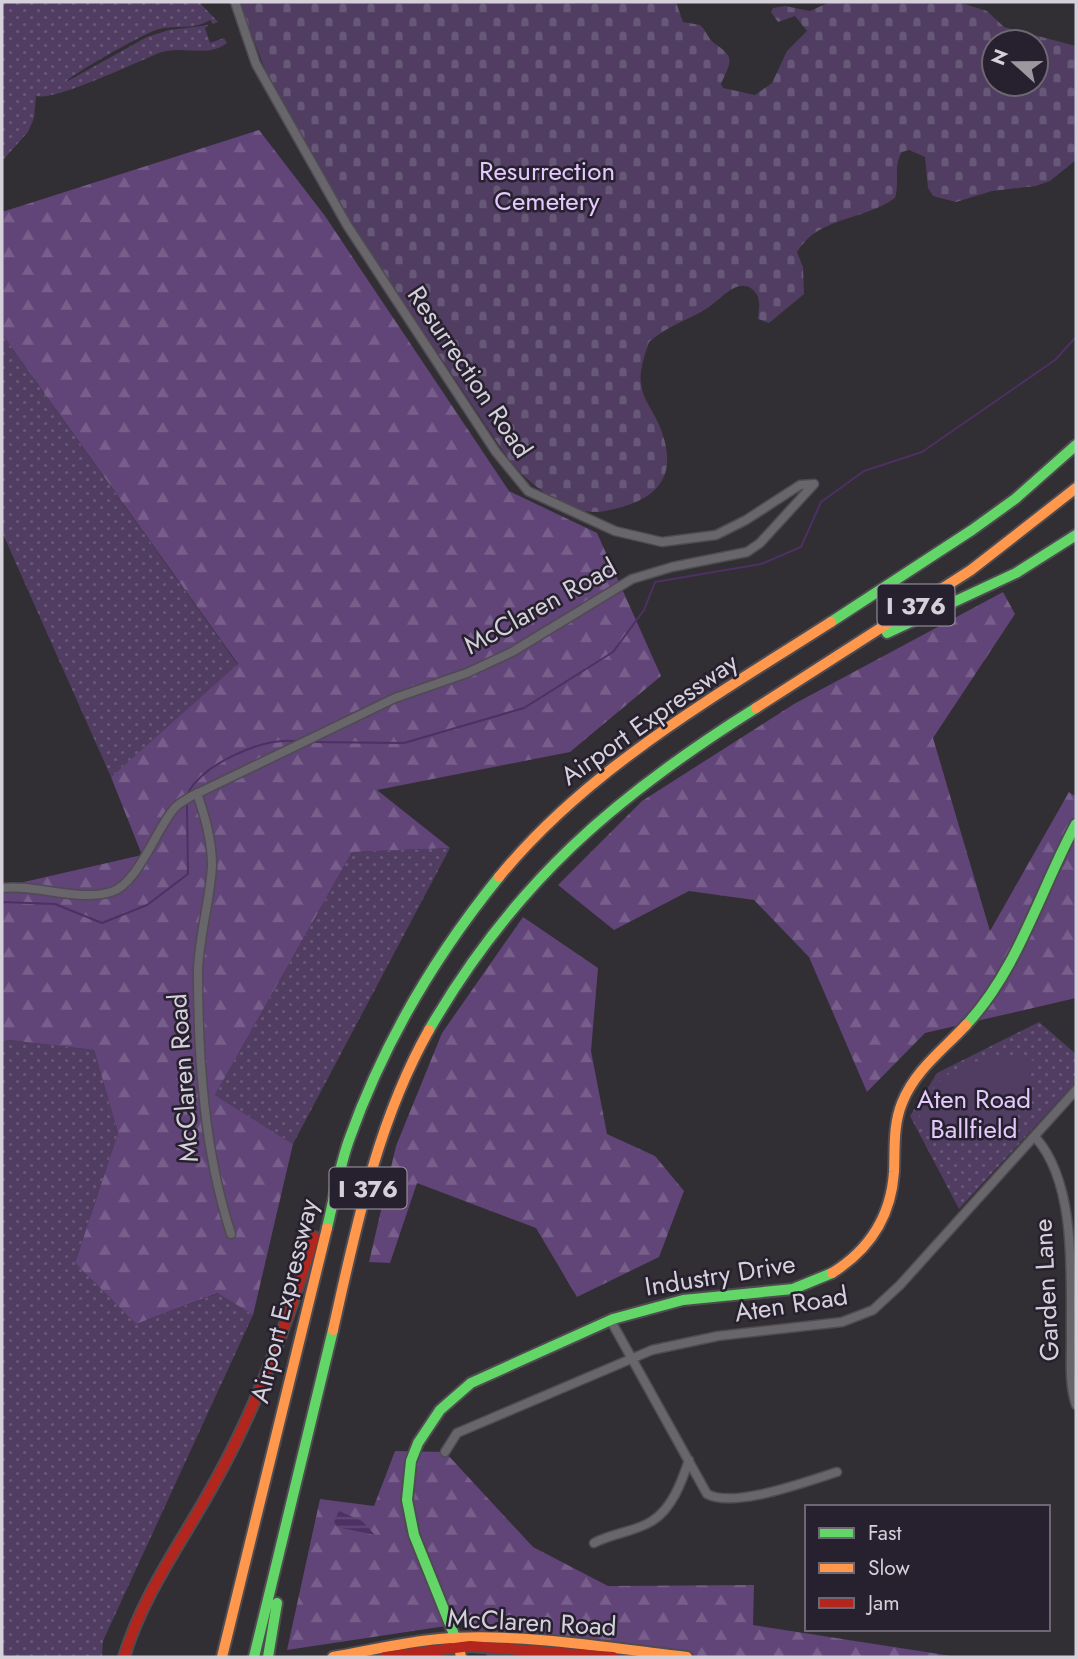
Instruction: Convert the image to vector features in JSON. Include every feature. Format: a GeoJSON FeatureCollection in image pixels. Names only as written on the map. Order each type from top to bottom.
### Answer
{"type":"FeatureCollection","features":[{"type":"Feature","properties":{"kind":"main road","name":"Airport Expressway"},"geometry":{"type":"LineString","coordinates":[[222,1657],[344,1154],[367,1091],[407,1006],[483,893],[518,852],[595,780],[647,741],[972,530],[1047,472],[1076,443]]}},
{"type":"Feature","properties":{"kind":"main road","name":"Airport Expressway"},"geometry":{"type":"LineString","coordinates":[[254,1657],[360,1218],[383,1136],[402,1087],[453,991],[511,908],[576,839],[630,794],[750,712],[991,556],[1076,488]]}},
{"type":"Feature","properties":{"kind":"main road"},"geometry":{"type":"LineString","coordinates":[[750,712],[911,621],[1016,573],[1076,535]]}},
{"type":"Feature","properties":{"kind":"main road","name":"Industry Drive"},"geometry":{"type":"LineString","coordinates":[[456,1649],[410,1522],[408,1465],[416,1442],[452,1396],[471,1382],[611,1321],[674,1301],[812,1284],[837,1271],[859,1254],[882,1222],[891,1198],[895,1133],[904,1097],[924,1066],[984,1005],[1076,824]]}},
{"type":"Feature","properties":{"kind":"main road"},"geometry":{"type":"LineString","coordinates":[[124,1657],[140,1615],[218,1478],[275,1358],[349,1118],[374,1064],[407,1006]]}},
{"type":"Feature","properties":{"kind":"main road"},"geometry":{"type":"LineString","coordinates":[[268,1657],[284,1565],[360,1218]]}},
{"type":"Feature","properties":{"kind":"main road","name":"McClaren Road"},"geometry":{"type":"LineString","coordinates":[[333,1657],[502,1647],[687,1657]]}},
{"type":"Feature","properties":{"kind":"main road","name":"McClaren Road"},"geometry":{"type":"LineString","coordinates":[[385,1657],[456,1649]]}},
{"type":"Feature","properties":{"kind":"main road","name":"McClaren Road"},"geometry":{"type":"LineString","coordinates":[[587,1652],[613,1657]]}},
{"type":"Feature","properties":{"kind":"street","name":"Resurrection Road"},"geometry":{"type":"LineString","coordinates":[[234,2],[256,64],[347,225],[496,452],[528,491],[615,531],[662,542],[716,534],[746,520],[800,485],[814,484]]}},
{"type":"Feature","properties":{"kind":"street","name":"McClaren Road"},"geometry":{"type":"LineString","coordinates":[[2,888],[32,887],[77,893],[112,892],[127,882],[174,808],[197,793],[396,698],[467,673],[512,652],[632,579],[672,567],[747,552],[760,543],[814,484]]}},
{"type":"Feature","properties":{"kind":"street","name":"McClaren Road"},"geometry":{"type":"LineString","coordinates":[[197,793],[210,839],[212,867],[198,970],[204,1095],[209,1155],[231,1234]]}},
{"type":"Feature","properties":{"kind":"street","name":"Aten Road"},"geometry":{"type":"LineString","coordinates":[[445,1452],[457,1433],[632,1358],[675,1343],[830,1324],[863,1315],[891,1295],[1036,1138],[1076,1090]]}},
{"type":"Feature","properties":{"kind":"street","name":"Garden Lane"},"geometry":{"type":"LineString","coordinates":[[1036,1138],[1051,1157],[1068,1230],[1071,1376],[1076,1405]]}},
{"type":"Feature","properties":{"kind":"street"},"geometry":{"type":"LineString","coordinates":[[611,1321],[707,1494],[722,1499],[760,1494],[837,1472]]}},
{"type":"Feature","properties":{"kind":"street"},"geometry":{"type":"LineString","coordinates":[[594,1544],[652,1521],[660,1514],[680,1485],[689,1460]]}},
{"type":"Feature","properties":{"kind":"green space"},"geometry":{"type":"Polygon","coordinates":[[[2,2],[199,2],[218,22],[213,24],[210,20],[197,25],[156,30],[107,55],[66,82],[147,37],[169,30],[209,25],[205,28],[210,43],[224,38],[227,43],[211,50],[159,53],[77,87],[36,96],[34,118],[28,132],[2,161],[2,2]]]}},
{"type":"Feature","properties":{"kind":"green space","name":"Resurrection Cemetery"},"geometry":{"type":"Polygon","coordinates":[[[239,2],[676,2],[683,22],[700,25],[712,41],[729,56],[729,65],[721,84],[723,88],[755,95],[772,83],[787,51],[807,31],[795,16],[778,22],[771,12],[773,8],[785,6],[810,11],[830,2],[958,2],[987,11],[1008,28],[980,28],[980,98],[1050,98],[1050,39],[1076,46],[1076,160],[1050,181],[1036,186],[992,191],[956,202],[933,196],[928,188],[925,157],[909,150],[902,152],[898,163],[895,198],[869,211],[829,225],[806,240],[797,252],[803,267],[804,294],[769,323],[758,319],[759,303],[755,292],[746,286],[740,286],[649,342],[641,384],[666,445],[665,474],[659,486],[649,494],[622,507],[592,512],[578,509],[552,498],[528,480],[509,460],[349,220],[268,77],[239,2]]]}},
{"type":"Feature","properties":{"kind":"green space"},"geometry":{"type":"Polygon","coordinates":[[[259,130],[325,216],[509,491],[597,533],[661,676],[570,752],[377,790],[450,848],[352,852],[215,1095],[293,1144],[253,1315],[218,1293],[136,1324],[75,1263],[118,1133],[94,1050],[9,1040],[2,1042],[2,887],[142,855],[111,777],[238,664],[2,334],[2,212],[259,130]]]}},
{"type":"Feature","properties":{"kind":"green space"},"geometry":{"type":"Polygon","coordinates":[[[2,334],[238,665],[111,777],[2,532],[2,334]]]}},
{"type":"Feature","properties":{"kind":"green space"},"geometry":{"type":"Polygon","coordinates":[[[1003,592],[1015,614],[933,738],[990,931],[1069,792],[1076,797],[1076,998],[925,1033],[867,1092],[809,957],[754,900],[689,891],[614,930],[558,885],[642,801],[794,704],[1003,592]]]}},
{"type":"Feature","properties":{"kind":"green space"},"geometry":{"type":"Polygon","coordinates":[[[450,848],[293,1144],[215,1095],[352,852],[450,848]]]}},
{"type":"Feature","properties":{"kind":"green space"},"geometry":{"type":"Polygon","coordinates":[[[523,917],[598,968],[591,1051],[607,1134],[655,1156],[684,1191],[659,1257],[577,1297],[536,1228],[417,1183],[390,1263],[369,1262],[396,1146],[442,1033],[523,917]]]}},
{"type":"Feature","properties":{"kind":"green space","name":"Aten Road Ballfield"},"geometry":{"type":"Polygon","coordinates":[[[1039,1022],[1076,1054],[1076,1082],[959,1209],[910,1116],[937,1073],[1039,1022]]]}},
{"type":"Feature","properties":{"kind":"green space"},"geometry":{"type":"Polygon","coordinates":[[[9,1040],[94,1050],[118,1133],[75,1263],[136,1324],[219,1293],[253,1315],[103,1641],[102,1657],[2,1657],[2,1042],[9,1040]]]}},
{"type":"Feature","properties":{"kind":"green space"},"geometry":{"type":"Polygon","coordinates":[[[1020,1056],[1034,1061],[1010,1139],[997,1144],[918,1123],[933,1090],[956,1070],[985,1059],[1020,1056]]]}},
{"type":"Feature","properties":{"kind":"green space"},"geometry":{"type":"Polygon","coordinates":[[[395,1451],[445,1452],[533,1547],[608,1586],[754,1585],[753,1625],[958,1657],[488,1657],[466,1623],[287,1650],[320,1499],[374,1506],[395,1451]]]}},
{"type":"Feature","properties":{"kind":"shaded area"},"geometry":{"type":"Polygon","coordinates":[[[339,1511],[362,1521],[375,1535],[337,1527],[334,1522],[339,1511]]]}},
{"type":"Feature","properties":{"kind":"waterway"},"geometry":{"type":"LineString","coordinates":[[312,742],[404,743],[524,708],[613,652],[644,610],[655,582],[761,564],[801,547],[821,502],[864,471],[922,452],[1055,360],[1076,337]]}},
{"type":"Feature","properties":{"kind":"waterway"},"geometry":{"type":"LineString","coordinates":[[189,791],[208,771],[236,754],[266,744],[294,741]]}},
{"type":"Feature","properties":{"kind":"waterway"},"geometry":{"type":"LineString","coordinates":[[2,902],[55,904],[102,923],[147,905],[188,874],[187,805]]}},
{"type":"Feature","properties":{"kind":"traffic: fast"},"geometry":{"type":"LineString","coordinates":[[831,622],[1015,499],[1076,445]]}},
{"type":"Feature","properties":{"kind":"traffic: fast"},"geometry":{"type":"LineString","coordinates":[[887,633],[1016,573],[1076,535]]}},
{"type":"Feature","properties":{"kind":"traffic: fast"},"geometry":{"type":"LineString","coordinates":[[429,1030],[496,930],[532,887],[571,847],[657,775],[756,708]]}},
{"type":"Feature","properties":{"kind":"traffic: fast"},"geometry":{"type":"LineString","coordinates":[[966,1025],[1000,980],[1014,955],[1076,824]]}},
{"type":"Feature","properties":{"kind":"traffic: fast"},"geometry":{"type":"LineString","coordinates":[[327,1228],[345,1151],[395,1035],[453,938],[499,877]]}},
{"type":"Feature","properties":{"kind":"traffic: fast"},"geometry":{"type":"LineString","coordinates":[[459,1647],[414,1535],[407,1500],[411,1461],[418,1443],[440,1410],[471,1383],[613,1319],[683,1300],[793,1289],[832,1273]]}},
{"type":"Feature","properties":{"kind":"traffic: fast"},"geometry":{"type":"LineString","coordinates":[[254,1657],[333,1330]]}},
{"type":"Feature","properties":{"kind":"traffic: fast"},"geometry":{"type":"LineString","coordinates":[[268,1657],[277,1603]]}},
{"type":"Feature","properties":{"kind":"traffic: slow"},"geometry":{"type":"LineString","coordinates":[[756,708],[971,570],[1076,488]]}},
{"type":"Feature","properties":{"kind":"traffic: slow"},"geometry":{"type":"LineString","coordinates":[[499,877],[534,838],[612,768],[698,707],[831,622]]}},
{"type":"Feature","properties":{"kind":"traffic: slow"},"geometry":{"type":"LineString","coordinates":[[832,1273],[857,1254],[883,1217],[892,1188],[897,1120],[908,1091],[922,1070],[966,1025]]}},
{"type":"Feature","properties":{"kind":"traffic: slow"},"geometry":{"type":"LineString","coordinates":[[333,1330],[360,1215],[382,1138],[395,1101],[429,1030]]}},
{"type":"Feature","properties":{"kind":"traffic: slow"},"geometry":{"type":"LineString","coordinates":[[222,1657],[327,1228]]}},
{"type":"Feature","properties":{"kind":"traffic: slow"},"geometry":{"type":"LineString","coordinates":[[333,1657],[413,1642],[468,1637],[531,1639],[687,1657]]}},
{"type":"Feature","properties":{"kind":"traffic: slow"},"geometry":{"type":"LineString","coordinates":[[459,1647],[461,1657]]}},
{"type":"Feature","properties":{"kind":"traffic: jam"},"geometry":{"type":"LineString","coordinates":[[124,1657],[142,1610],[217,1478],[246,1420],[283,1330],[314,1237]]}},
{"type":"Feature","properties":{"kind":"traffic: jam"},"geometry":{"type":"LineString","coordinates":[[385,1657],[470,1646],[613,1657]]}}]}
